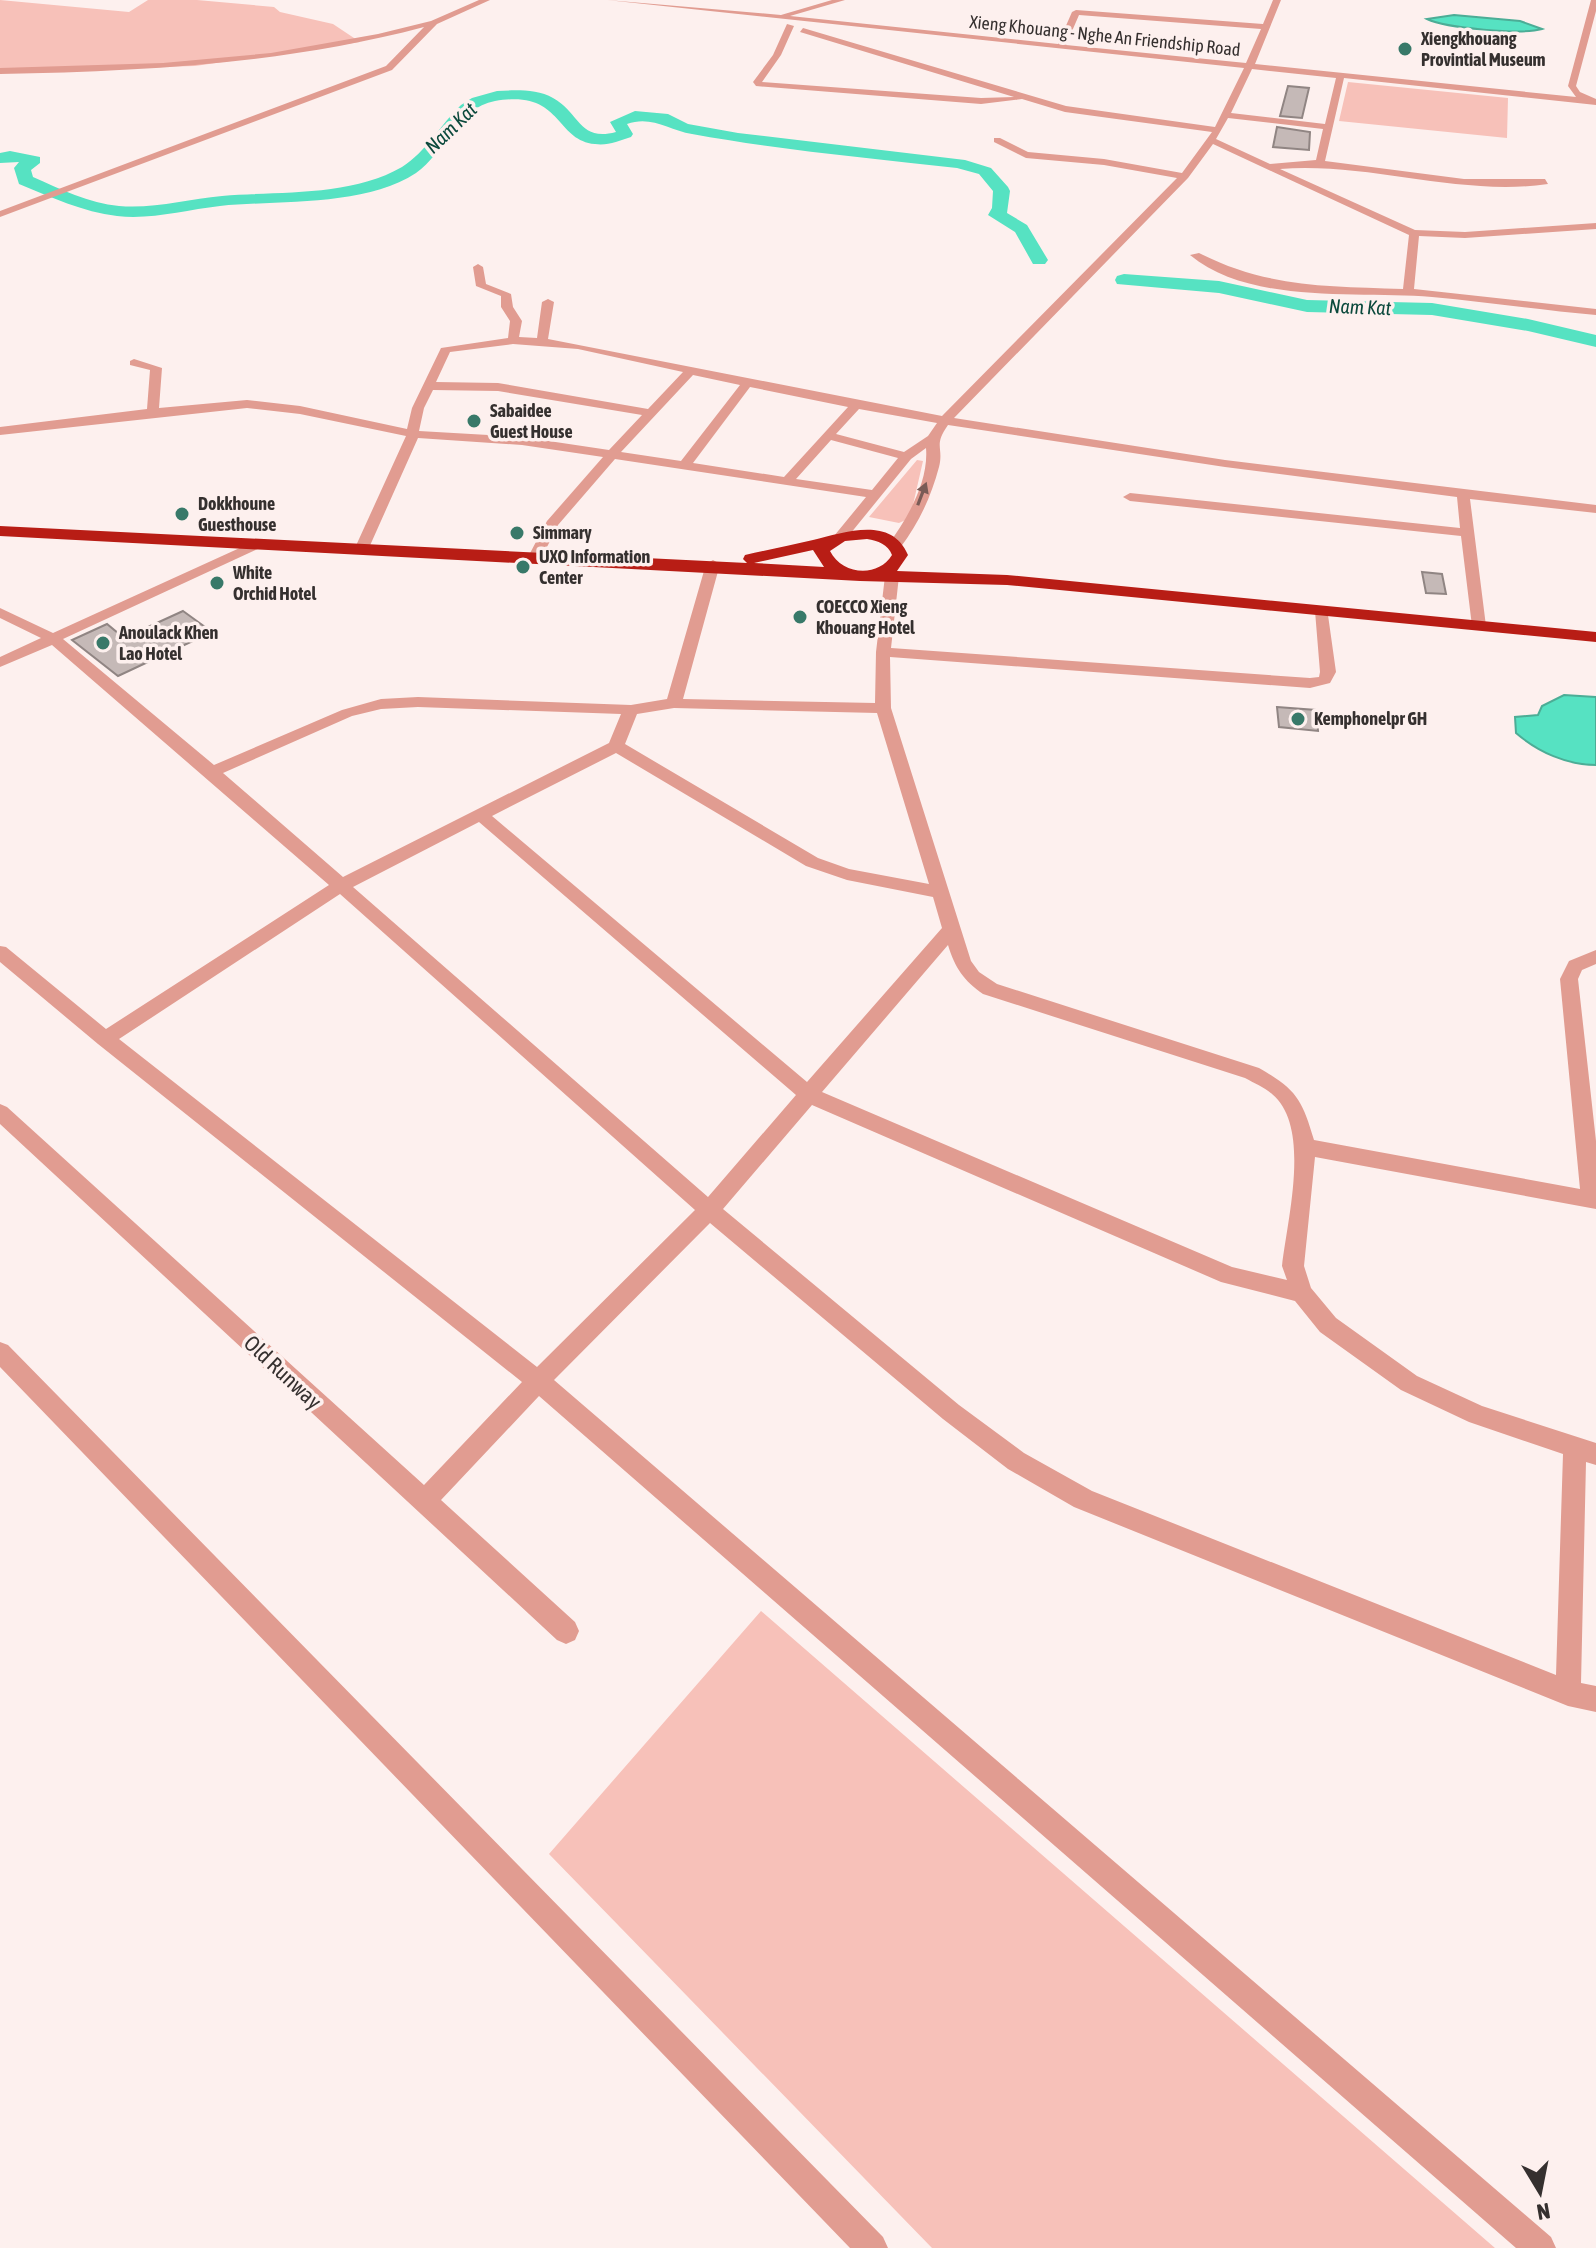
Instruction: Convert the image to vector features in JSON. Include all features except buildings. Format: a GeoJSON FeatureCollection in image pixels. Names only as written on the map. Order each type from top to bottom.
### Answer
{"type":"FeatureCollection","features":[{"type":"Feature","properties":{"kind":"highway"},"geometry":{"type":"LineString","coordinates":[[0,531],[720,565],[870,575],[895,560],[1007,580],[1596,637]]}},
{"type":"Feature","properties":{"kind":"highway"},"geometry":{"type":"LineString","coordinates":[[720,565],[867,534],[884,538],[895,560]]}},
{"type":"Feature","properties":{"kind":"highway"},"geometry":{"type":"LineString","coordinates":[[836,539],[821,550],[828,565],[846,573]]}},
{"type":"Feature","properties":{"kind":"street"},"geometry":{"type":"LineString","coordinates":[[0,71],[140,69],[220,63],[360,42],[434,22],[486,0]]}},
{"type":"Feature","properties":{"kind":"street","name":"Xieng Khouang - Nghe An Friendship Road"},"geometry":{"type":"LineString","coordinates":[[611,0],[1592,101]]}},
{"type":"Feature","properties":{"kind":"street","name":"Xieng Khouang - Nghe An Friendship Road"},"geometry":{"type":"LineString","coordinates":[[640,0],[1592,101]]}},
{"type":"Feature","properties":{"kind":"street"},"geometry":{"type":"LineString","coordinates":[[780,17],[841,0]]}},
{"type":"Feature","properties":{"kind":"street"},"geometry":{"type":"LineString","coordinates":[[836,539],[906,456],[932,439],[945,420],[1185,176],[1215,136],[1250,66],[1277,0]]}},
{"type":"Feature","properties":{"kind":"street"},"geometry":{"type":"LineString","coordinates":[[1592,101],[1572,86],[1595,0]]}},
{"type":"Feature","properties":{"kind":"street"},"geometry":{"type":"LineString","coordinates":[[1062,45],[1076,12],[1266,27]]}},
{"type":"Feature","properties":{"kind":"street"},"geometry":{"type":"LineString","coordinates":[[780,17],[790,26],[1029,98],[1102,116],[1215,136],[1270,167],[1382,221],[1414,233],[1465,235],[1596,226]]}},
{"type":"Feature","properties":{"kind":"street"},"geometry":{"type":"LineString","coordinates":[[0,214],[389,68],[434,22]]}},
{"type":"Feature","properties":{"kind":"street"},"geometry":{"type":"LineString","coordinates":[[790,26],[782,48],[757,82],[759,84],[981,101],[1029,98]]}},
{"type":"Feature","properties":{"kind":"street"},"geometry":{"type":"LineString","coordinates":[[1320,163],[1340,77]]}},
{"type":"Feature","properties":{"kind":"street"},"geometry":{"type":"LineString","coordinates":[[1224,115],[1327,127]]}},
{"type":"Feature","properties":{"kind":"street"},"geometry":{"type":"LineString","coordinates":[[997,140],[1026,155],[1104,162],[1185,176]]}},
{"type":"Feature","properties":{"kind":"street"},"geometry":{"type":"LineString","coordinates":[[1270,167],[1320,163],[1464,182],[1545,182]]}},
{"type":"Feature","properties":{"kind":"street"},"geometry":{"type":"LineString","coordinates":[[1408,292],[1414,233]]}},
{"type":"Feature","properties":{"kind":"street"},"geometry":{"type":"LineString","coordinates":[[1195,255],[1236,275],[1284,289],[1408,292],[1596,312]]}},
{"type":"Feature","properties":{"kind":"street"},"geometry":{"type":"LineString","coordinates":[[478,267],[481,286],[506,294],[507,307],[516,321],[513,341]]}},
{"type":"Feature","properties":{"kind":"street"},"geometry":{"type":"LineString","coordinates":[[542,340],[548,302]]}},
{"type":"Feature","properties":{"kind":"street"},"geometry":{"type":"LineString","coordinates":[[361,550],[410,446],[418,408],[445,350],[542,340],[856,405],[945,420],[1138,450],[1596,509]]}},
{"type":"Feature","properties":{"kind":"street"},"geometry":{"type":"LineString","coordinates":[[134,363],[156,368],[153,412]]}},
{"type":"Feature","properties":{"kind":"street"},"geometry":{"type":"LineString","coordinates":[[535,557],[552,524],[579,490],[692,369]]}},
{"type":"Feature","properties":{"kind":"street"},"geometry":{"type":"LineString","coordinates":[[685,465],[747,383]]}},
{"type":"Feature","properties":{"kind":"street"},"geometry":{"type":"LineString","coordinates":[[430,386],[498,387],[650,413]]}},
{"type":"Feature","properties":{"kind":"street"},"geometry":{"type":"LineString","coordinates":[[0,431],[247,404],[413,434],[522,441],[873,494]]}},
{"type":"Feature","properties":{"kind":"street"},"geometry":{"type":"LineString","coordinates":[[789,479],[856,405]]}},
{"type":"Feature","properties":{"kind":"street"},"geometry":{"type":"LineString","coordinates":[[828,436],[906,456]]}},
{"type":"Feature","properties":{"kind":"street"},"geometry":{"type":"LineString","coordinates":[[932,439],[934,463],[895,560],[883,652],[883,708],[962,962],[972,977],[990,989],[1252,1073],[1280,1089],[1296,1112],[1306,1147],[1293,1266],[1302,1293],[1328,1325],[1409,1383],[1477,1415],[1585,1451],[1568,1693]]}},
{"type":"Feature","properties":{"kind":"street"},"geometry":{"type":"LineString","coordinates":[[1463,494],[1479,626]]}},
{"type":"Feature","properties":{"kind":"street"},"geometry":{"type":"LineString","coordinates":[[1130,497],[1468,533]]}},
{"type":"Feature","properties":{"kind":"street"},"geometry":{"type":"LineString","coordinates":[[0,663],[255,545]]}},
{"type":"Feature","properties":{"kind":"street"},"geometry":{"type":"LineString","coordinates":[[674,703],[720,565]]}},
{"type":"Feature","properties":{"kind":"street"},"geometry":{"type":"LineString","coordinates":[[883,652],[1310,683],[1325,680],[1328,672],[1322,611]]}},
{"type":"Feature","properties":{"kind":"street"},"geometry":{"type":"LineString","coordinates":[[0,612],[54,639],[212,772],[709,1210],[951,1412],[1016,1461],[1083,1499],[1568,1693],[1596,1699]]}},
{"type":"Feature","properties":{"kind":"street"},"geometry":{"type":"LineString","coordinates":[[212,772],[347,713],[381,704],[418,702],[631,710],[674,703],[883,708]]}},
{"type":"Feature","properties":{"kind":"street"},"geometry":{"type":"LineString","coordinates":[[105,1039],[340,886],[616,746],[631,710]]}},
{"type":"Feature","properties":{"kind":"street"},"geometry":{"type":"LineString","coordinates":[[616,746],[812,862],[847,874],[943,893]]}},
{"type":"Feature","properties":{"kind":"street"},"geometry":{"type":"LineString","coordinates":[[479,813],[809,1095],[1229,1275],[1302,1293]]}},
{"type":"Feature","properties":{"kind":"street"},"geometry":{"type":"LineString","coordinates":[[424,1501],[538,1381],[709,1210],[953,927]]}},
{"type":"Feature","properties":{"kind":"street"},"geometry":{"type":"LineString","coordinates":[[0,952],[105,1039],[538,1381],[1540,2248]]}},
{"type":"Feature","properties":{"kind":"street"},"geometry":{"type":"LineString","coordinates":[[1306,1147],[1594,1200],[1569,979],[1575,966],[1596,957]]}},
{"type":"Feature","properties":{"kind":"street","name":"Old Runway"},"geometry":{"type":"LineString","coordinates":[[0,1112],[566,1631]]}},
{"type":"Feature","properties":{"kind":"street"},"geometry":{"type":"LineString","coordinates":[[0,1352],[872,2248]]}},
{"type":"Feature","properties":{"kind":"shaded area"},"geometry":{"type":"Polygon","coordinates":[[[0,0],[129,12],[148,0],[197,0],[274,7],[280,12],[333,24],[360,42],[195,66],[0,71],[0,0]]]}},
{"type":"Feature","properties":{"kind":"shaded area"},"geometry":{"type":"Polygon","coordinates":[[[1454,15],[1520,21],[1542,29],[1484,30],[1427,19],[1454,15]]]}},
{"type":"Feature","properties":{"kind":"shaded area"},"geometry":{"type":"Polygon","coordinates":[[[1348,82],[1508,98],[1507,138],[1339,121],[1348,82]]]}},
{"type":"Feature","properties":{"kind":"shaded area"},"geometry":{"type":"Polygon","coordinates":[[[917,460],[923,461],[910,518],[899,523],[869,517],[917,460]]]}},
{"type":"Feature","properties":{"kind":"shaded area"},"geometry":{"type":"Polygon","coordinates":[[[1564,695],[1596,697],[1596,765],[1574,763],[1553,756],[1516,733],[1515,717],[1538,715],[1542,706],[1564,695]]]}},
{"type":"Feature","properties":{"kind":"shaded area"},"geometry":{"type":"Polygon","coordinates":[[[761,1611],[1495,2248],[932,2248],[549,1854],[761,1611]]]}},
{"type":"Feature","properties":{"kind":"waterway","name":"Nam Kat"},"geometry":{"type":"LineString","coordinates":[[0,158],[10,156],[34,160],[22,168],[25,180],[84,203],[120,211],[148,211],[220,201],[345,191],[369,186],[410,169],[466,108],[477,101],[497,96],[528,96],[549,102],[579,132],[596,140],[625,134],[618,122],[635,116],[668,119],[683,128],[738,138],[959,163],[985,171],[1002,191],[1001,208],[997,215],[1021,228],[1039,260]]}},
{"type":"Feature","properties":{"kind":"waterway","name":"Nam Kat"},"geometry":{"type":"LineString","coordinates":[[1124,280],[1219,287],[1307,306],[1432,309],[1528,325],[1596,341]]}},
{"type":"Feature","properties":{"kind":"place","name":"Xiengkhouang Provintial Museum"},"geometry":{"type":"Point","coordinates":[1405,49]}},
{"type":"Feature","properties":{"kind":"place","name":"Sabaidee Guest House"},"geometry":{"type":"Point","coordinates":[474,421]}},
{"type":"Feature","properties":{"kind":"place","name":"Dokkhoune Guesthouse"},"geometry":{"type":"Point","coordinates":[182,514]}},
{"type":"Feature","properties":{"kind":"place","name":"Simmary"},"geometry":{"type":"Point","coordinates":[517,533]}},
{"type":"Feature","properties":{"kind":"place","name":"UXO Information Center"},"geometry":{"type":"Point","coordinates":[523,567]}},
{"type":"Feature","properties":{"kind":"place","name":"White Orchid Hotel"},"geometry":{"type":"Point","coordinates":[217,583]}},
{"type":"Feature","properties":{"kind":"place","name":"COECCO Xieng Khouang Hotel"},"geometry":{"type":"Point","coordinates":[800,617]}},
{"type":"Feature","properties":{"kind":"place","name":"Anoulack Khen Lao Hotel"},"geometry":{"type":"Point","coordinates":[103,643]}},
{"type":"Feature","properties":{"kind":"place","name":"Kemphonelpr GH"},"geometry":{"type":"Point","coordinates":[1298,719]}}]}
